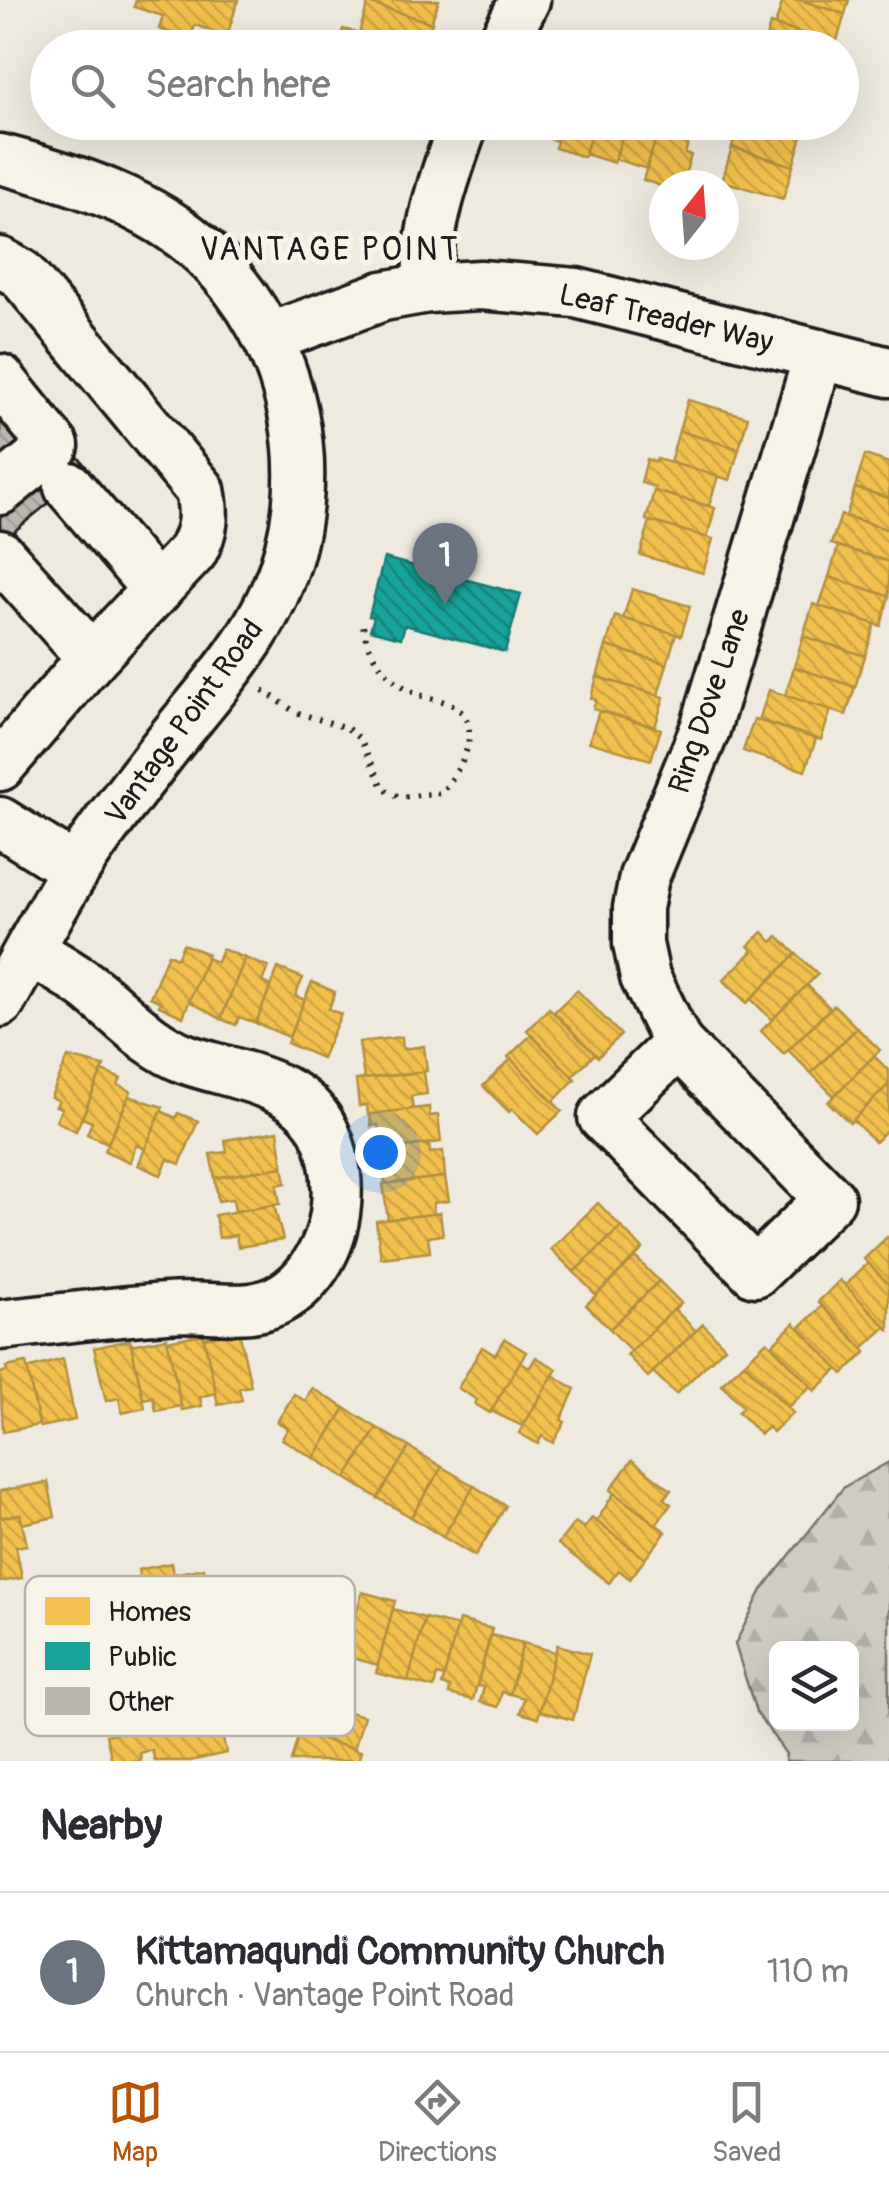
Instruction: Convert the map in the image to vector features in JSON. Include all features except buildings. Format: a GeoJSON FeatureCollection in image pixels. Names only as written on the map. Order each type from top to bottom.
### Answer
{"type":"FeatureCollection","features":[{"type":"Feature","properties":{"kind":"street"},"geometry":{"type":"LineString","coordinates":[[509,30],[524,0]]}},
{"type":"Feature","properties":{"kind":"street"},"geometry":{"type":"LineString","coordinates":[[428,288],[426,258],[459,140]]}},
{"type":"Feature","properties":{"kind":"street","name":"Vantage Point Road"},"geometry":{"type":"LineString","coordinates":[[0,158],[54,173],[124,202],[205,252],[268,338],[288,388],[298,440],[300,490],[294,536],[275,592],[253,637],[75,870],[0,1002]]}},
{"type":"Feature","properties":{"kind":"street"},"geometry":{"type":"LineString","coordinates":[[0,262],[21,274],[200,490],[204,511],[202,532],[192,552],[7,742]]}},
{"type":"Feature","properties":{"kind":"street","name":"Leaf Treader Way"},"geometry":{"type":"LineString","coordinates":[[268,338],[383,296],[480,285],[576,293],[889,372]]}},
{"type":"Feature","properties":{"kind":"street","name":"Ring Dove Lane"},"geometry":{"type":"LineString","coordinates":[[678,1044],[603,1117],[754,1272],[830,1199],[678,1044],[661,1014],[642,960],[638,908],[644,877],[705,729],[819,354]]}},
{"type":"Feature","properties":{"kind":"street"},"geometry":{"type":"LineString","coordinates":[[0,379],[54,446],[0,490]]}},
{"type":"Feature","properties":{"kind":"street"},"geometry":{"type":"LineString","coordinates":[[68,487],[158,590]]}},
{"type":"Feature","properties":{"kind":"street"},"geometry":{"type":"LineString","coordinates":[[0,555],[92,658]]}},
{"type":"Feature","properties":{"kind":"street"},"geometry":{"type":"LineString","coordinates":[[0,822],[75,870]]}},
{"type":"Feature","properties":{"kind":"street"},"geometry":{"type":"LineString","coordinates":[[0,1325],[172,1307],[254,1308],[285,1296],[313,1272],[335,1224],[337,1197],[330,1143],[312,1112],[272,1087],[160,1046],[91,989],[30,950]]}},
{"type":"Feature","properties":{"kind":"path"},"geometry":{"type":"LineString","coordinates":[[263,690],[294,712],[347,728],[360,739],[384,789],[399,797],[441,792],[457,775],[466,754],[464,718],[456,707],[406,690],[392,678],[374,657],[362,625]]}},
{"type":"Feature","properties":{"kind":"green space"},"geometry":{"type":"Polygon","coordinates":[[[889,1462],[889,1761],[785,1761],[786,1754],[770,1731],[859,1731],[859,1641],[769,1641],[769,1730],[756,1712],[735,1644],[762,1590],[844,1487],[889,1462]]]}},
{"type":"Feature","properties":{"kind":"place","name":"Kittamaqundi Community Church"},"geometry":{"type":"Point","coordinates":[445,605]}},
{"type":"Feature","properties":{"kind":"district","name":"VANTAGE POINT"},"geometry":{"type":"Point","coordinates":[330,249]}}]}
